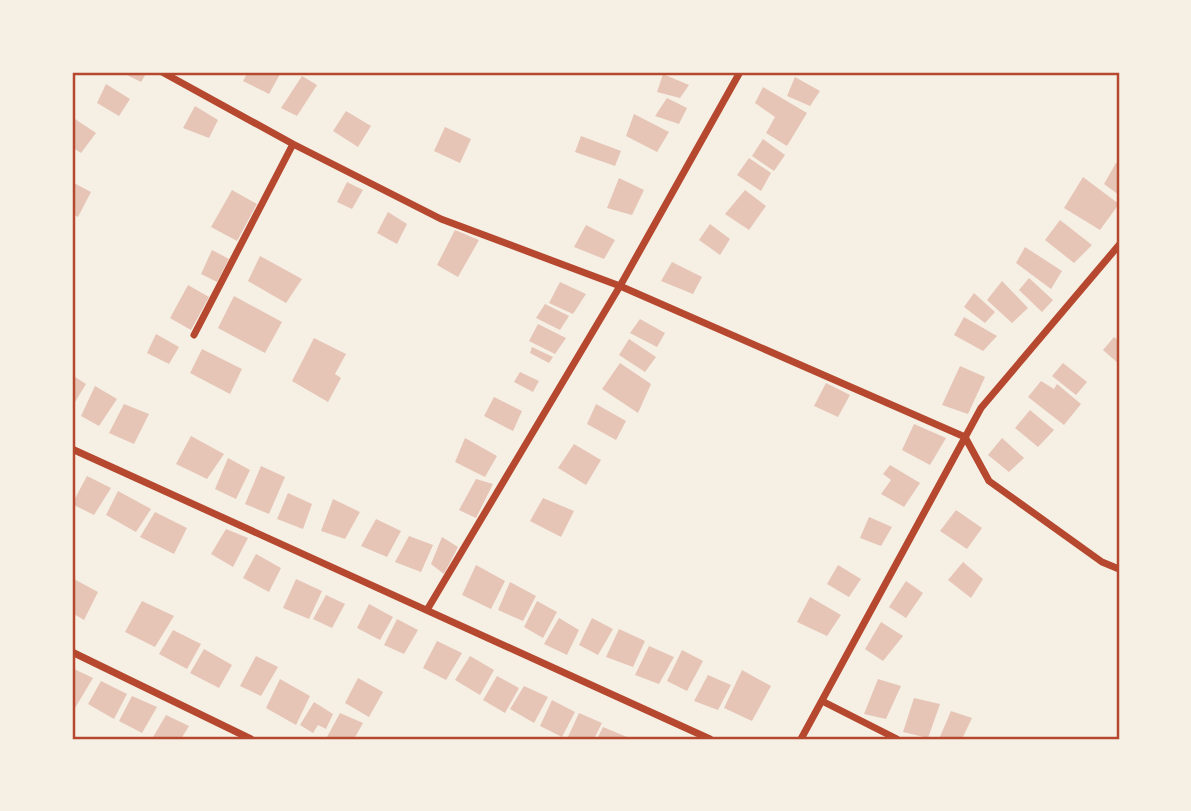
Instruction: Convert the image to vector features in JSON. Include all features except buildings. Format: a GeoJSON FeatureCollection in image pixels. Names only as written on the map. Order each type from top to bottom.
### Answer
{"type":"FeatureCollection","features":[{"type":"Feature","properties":{"kind":"street"},"geometry":{"type":"LineString","coordinates":[[162,72],[293,144],[441,219],[620,286],[965,438],[989,481],[1102,562],[1119,569]]}},
{"type":"Feature","properties":{"kind":"street"},"geometry":{"type":"LineString","coordinates":[[427,610],[620,286],[740,72]]}},
{"type":"Feature","properties":{"kind":"street"},"geometry":{"type":"LineString","coordinates":[[194,335],[293,144]]}},
{"type":"Feature","properties":{"kind":"street"},"geometry":{"type":"LineString","coordinates":[[802,739],[981,408],[1119,245]]}},
{"type":"Feature","properties":{"kind":"street"},"geometry":{"type":"LineString","coordinates":[[72,449],[710,739]]}},
{"type":"Feature","properties":{"kind":"street"},"geometry":{"type":"LineString","coordinates":[[72,652],[251,739]]}},
{"type":"Feature","properties":{"kind":"street"},"geometry":{"type":"LineString","coordinates":[[822,701],[897,739]]}}]}
